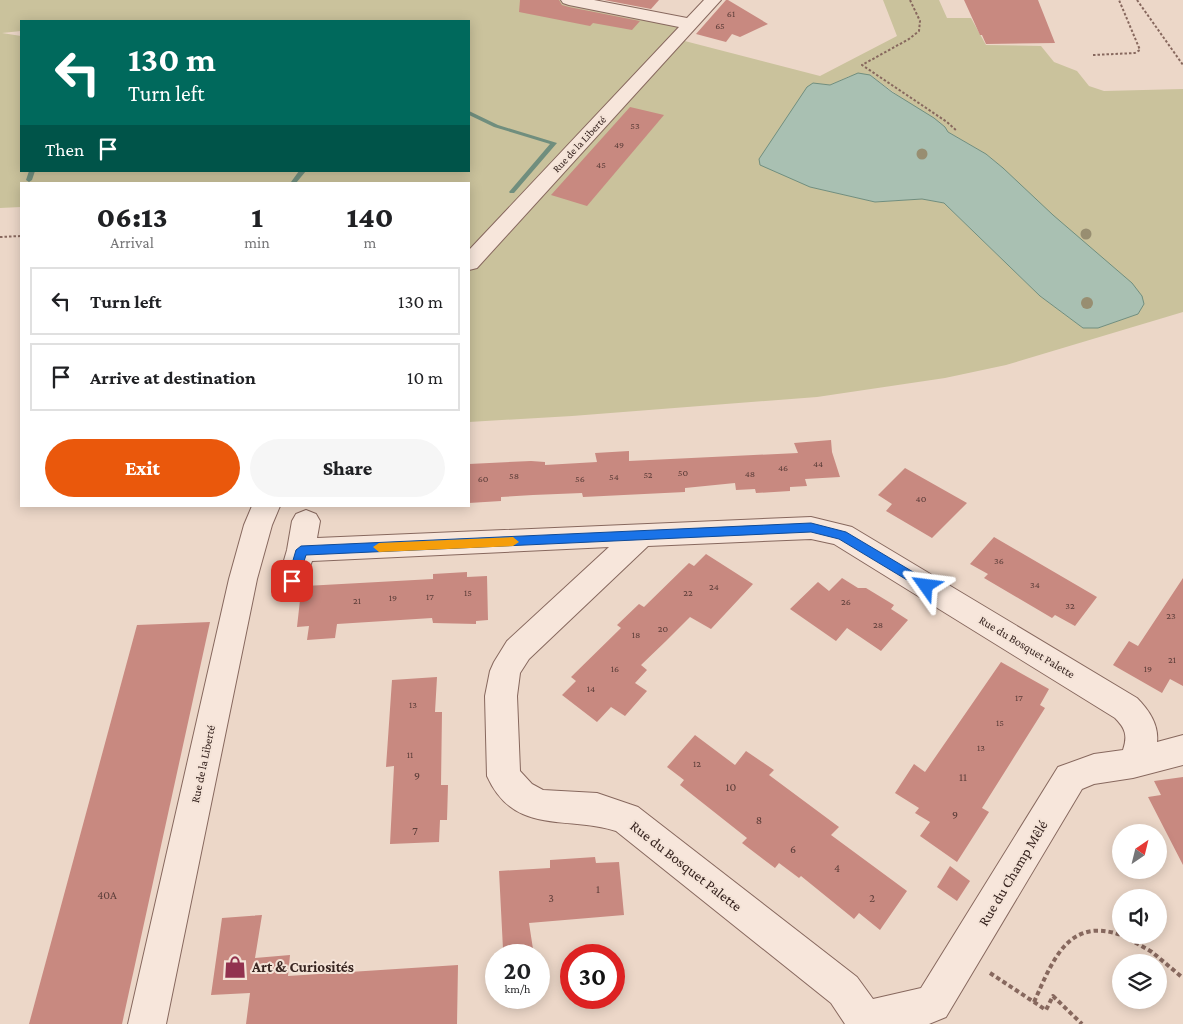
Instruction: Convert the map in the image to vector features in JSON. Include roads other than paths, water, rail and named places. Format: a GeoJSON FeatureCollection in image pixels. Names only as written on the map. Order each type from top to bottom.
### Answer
{"type":"FeatureCollection","features":[{"type":"Feature","properties":{"kind":"street"},"geometry":{"type":"LineString","coordinates":[[569,0],[690,24]]}},
{"type":"Feature","properties":{"kind":"street","name":"Rue de la Liberté"},"geometry":{"type":"LineString","coordinates":[[470,262],[713,0]]}},
{"type":"Feature","properties":{"kind":"street","name":"Rue de la Liberté"},"geometry":{"type":"LineString","coordinates":[[147,1024],[243,579],[258,525],[266,507]]}},
{"type":"Feature","properties":{"kind":"street"},"geometry":{"type":"LineString","coordinates":[[292,581],[301,550],[306,522]]}},
{"type":"Feature","properties":{"kind":"street","name":"Rue du Bosquet Palette"},"geometry":{"type":"LineString","coordinates":[[301,550],[811,528],[842,535],[1126,708],[1137,717],[1143,732],[1142,746],[1133,763]]}},
{"type":"Feature","properties":{"kind":"street","name":"Rue du Bosquet Palette"},"geometry":{"type":"LineString","coordinates":[[640,536],[518,650],[505,671],[501,696],[504,776],[520,795],[540,805],[598,809],[626,818],[844,990],[867,1022]]}},
{"type":"Feature","properties":{"kind":"street","name":"Rue du Champ Mêlé"},"geometry":{"type":"LineString","coordinates":[[867,1022],[933,1004],[1070,778],[1094,769],[1133,763],[1183,750]]}},
{"type":"Feature","properties":{"kind":"waterway"},"geometry":{"type":"LineString","coordinates":[[470,113],[496,126],[554,143],[512,192]]}},
{"type":"Feature","properties":{"kind":"waterway"},"geometry":{"type":"LineString","coordinates":[[29,180],[32,172]]}},
{"type":"Feature","properties":{"kind":"waterway"},"geometry":{"type":"LineString","coordinates":[[294,182],[302,172]]}},
{"type":"Feature","properties":{"kind":"place","name":"Art & Curiosités"},"geometry":{"type":"Point","coordinates":[235,967]}}]}
